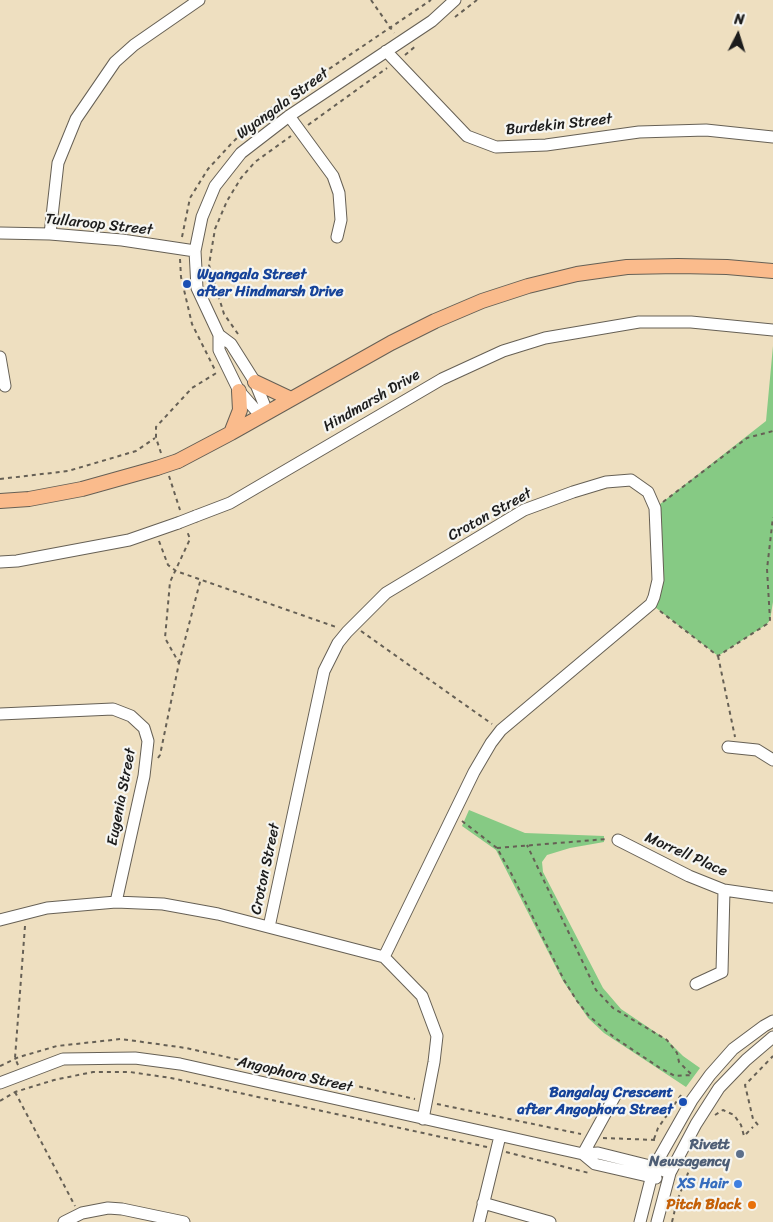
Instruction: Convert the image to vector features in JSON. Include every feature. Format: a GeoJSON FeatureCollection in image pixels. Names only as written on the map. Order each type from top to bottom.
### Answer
{"type":"FeatureCollection","features":[{"type":"Feature","properties":{"kind":"main road"},"geometry":{"type":"LineString","coordinates":[[0,501],[82,489],[178,461],[435,321],[482,301],[528,286],[577,274],[627,268],[678,266],[773,271]]}},
{"type":"Feature","properties":{"kind":"main road"},"geometry":{"type":"LineString","coordinates":[[255,382],[291,399]]}},
{"type":"Feature","properties":{"kind":"main road"},"geometry":{"type":"LineString","coordinates":[[231,433],[240,410],[239,390]]}},
{"type":"Feature","properties":{"kind":"street"},"geometry":{"type":"LineString","coordinates":[[50,234],[58,163],[76,119],[115,62],[134,45],[199,0]]}},
{"type":"Feature","properties":{"kind":"street","name":"Wyangala Street"},"geometry":{"type":"LineString","coordinates":[[261,416],[239,390],[219,350],[219,335],[197,288],[196,251],[202,217],[215,186],[241,153],[289,116],[432,21],[456,0]]}},
{"type":"Feature","properties":{"kind":"street","name":"Burdekin Street"},"geometry":{"type":"LineString","coordinates":[[386,51],[467,136],[496,147],[546,145],[639,132],[706,130],[773,137]]}},
{"type":"Feature","properties":{"kind":"street"},"geometry":{"type":"LineString","coordinates":[[289,116],[333,176],[339,193],[341,220],[338,237]]}},
{"type":"Feature","properties":{"kind":"street","name":"Tullaroop Street"},"geometry":{"type":"LineString","coordinates":[[0,233],[50,234],[122,240],[196,251]]}},
{"type":"Feature","properties":{"kind":"street","name":"Hindmarsh Drive"},"geometry":{"type":"LineString","coordinates":[[0,562],[17,561],[129,540],[230,503],[442,378],[478,361],[520,346],[554,336],[639,322],[691,322],[773,330]]}},
{"type":"Feature","properties":{"kind":"street","name":"Wyangala Street"},"geometry":{"type":"LineString","coordinates":[[219,335],[231,344],[255,382],[264,404],[261,416]]}},
{"type":"Feature","properties":{"kind":"street"},"geometry":{"type":"LineString","coordinates":[[0,357],[5,386]]}},
{"type":"Feature","properties":{"kind":"street","name":"Croton Street"},"geometry":{"type":"LineString","coordinates":[[269,927],[324,671],[338,643],[350,629],[386,593],[524,510],[606,482],[631,480],[648,492],[655,508]]}},
{"type":"Feature","properties":{"kind":"street"},"geometry":{"type":"LineString","coordinates":[[384,957],[474,772],[491,743],[501,730],[651,604],[658,585],[655,508]]}},
{"type":"Feature","properties":{"kind":"street","name":"Eugenia Street"},"geometry":{"type":"LineString","coordinates":[[0,714],[113,709],[131,716],[144,728],[148,741],[144,773],[116,902]]}},
{"type":"Feature","properties":{"kind":"street"},"geometry":{"type":"LineString","coordinates":[[728,747],[757,750],[773,760]]}},
{"type":"Feature","properties":{"kind":"street","name":"Morrell Place"},"geometry":{"type":"LineString","coordinates":[[618,840],[689,876],[724,890],[773,897]]}},
{"type":"Feature","properties":{"kind":"street"},"geometry":{"type":"LineString","coordinates":[[696,984],[722,972],[724,890]]}},
{"type":"Feature","properties":{"kind":"street"},"geometry":{"type":"LineString","coordinates":[[0,920],[46,908],[116,902],[163,904],[218,914],[384,957],[422,996],[436,1036],[434,1062],[423,1119]]}},
{"type":"Feature","properties":{"kind":"street"},"geometry":{"type":"LineString","coordinates":[[640,1222],[652,1172],[692,1100],[710,1075],[733,1049],[773,1021]]}},
{"type":"Feature","properties":{"kind":"street"},"geometry":{"type":"LineString","coordinates":[[657,1222],[669,1177],[696,1124],[719,1088],[746,1060],[773,1037]]}},
{"type":"Feature","properties":{"kind":"street","name":"Angophora Street"},"geometry":{"type":"LineString","coordinates":[[4,1081],[63,1058],[135,1058],[180,1064],[583,1154],[598,1153],[669,1177]]}},
{"type":"Feature","properties":{"kind":"street"},"geometry":{"type":"LineString","coordinates":[[583,1154],[616,1094]]}},
{"type":"Feature","properties":{"kind":"street"},"geometry":{"type":"LineString","coordinates":[[479,1222],[500,1136]]}},
{"type":"Feature","properties":{"kind":"street"},"geometry":{"type":"LineString","coordinates":[[483,1202],[550,1222]]}},
{"type":"Feature","properties":{"kind":"street"},"geometry":{"type":"LineString","coordinates":[[64,1222],[79,1214],[108,1208],[180,1221]]}},
{"type":"Feature","properties":{"kind":"path"},"geometry":{"type":"LineString","coordinates":[[371,0],[400,42]]}},
{"type":"Feature","properties":{"kind":"path"},"geometry":{"type":"LineString","coordinates":[[178,663],[166,638],[170,582],[190,539],[162,466],[156,438],[156,426],[192,388],[216,372],[192,324],[181,278],[181,249],[190,198],[208,169],[258,117],[431,0]]}},
{"type":"Feature","properties":{"kind":"path"},"geometry":{"type":"LineString","coordinates":[[454,17],[477,0]]}},
{"type":"Feature","properties":{"kind":"path"},"geometry":{"type":"LineString","coordinates":[[240,338],[224,314],[210,265],[215,229],[241,178],[255,162],[418,45]]}},
{"type":"Feature","properties":{"kind":"path"},"geometry":{"type":"LineString","coordinates":[[655,508],[747,438],[773,431]]}},
{"type":"Feature","properties":{"kind":"path"},"geometry":{"type":"LineString","coordinates":[[0,478],[74,469],[136,451],[156,438]]}},
{"type":"Feature","properties":{"kind":"path"},"geometry":{"type":"LineString","coordinates":[[718,656],[768,624],[771,620],[767,568],[773,517]]}},
{"type":"Feature","properties":{"kind":"path"},"geometry":{"type":"LineString","coordinates":[[156,530],[168,565],[176,571],[350,629],[501,730]]}},
{"type":"Feature","properties":{"kind":"path"},"geometry":{"type":"LineString","coordinates":[[144,773],[160,755],[178,663],[201,578]]}},
{"type":"Feature","properties":{"kind":"path"},"geometry":{"type":"LineString","coordinates":[[651,604],[718,656],[736,736],[728,747]]}},
{"type":"Feature","properties":{"kind":"path"},"geometry":{"type":"LineString","coordinates":[[454,814],[497,848],[564,980],[589,1016],[615,1038],[660,1068],[676,1076],[692,1075]]}},
{"type":"Feature","properties":{"kind":"path"},"geometry":{"type":"LineString","coordinates":[[497,848],[604,839],[618,840]]}},
{"type":"Feature","properties":{"kind":"path"},"geometry":{"type":"LineString","coordinates":[[527,846],[596,990],[613,1008],[667,1040],[677,1053],[679,1062],[694,1078]]}},
{"type":"Feature","properties":{"kind":"path"},"geometry":{"type":"LineString","coordinates":[[22,1074],[15,1058],[26,913]]}},
{"type":"Feature","properties":{"kind":"path"},"geometry":{"type":"LineString","coordinates":[[0,1066],[15,1058],[57,1046],[121,1039],[186,1048],[426,1102],[602,1138],[654,1139]]}},
{"type":"Feature","properties":{"kind":"path"},"geometry":{"type":"LineString","coordinates":[[758,1125],[753,1119],[745,1085],[773,1056]]}},
{"type":"Feature","properties":{"kind":"path"},"geometry":{"type":"LineString","coordinates":[[0,1101],[15,1092],[54,1080],[93,1072],[130,1072],[171,1078],[496,1149],[590,1174]]}},
{"type":"Feature","properties":{"kind":"path"},"geometry":{"type":"LineString","coordinates":[[4,1081],[15,1092],[79,1214]]}},
{"type":"Feature","properties":{"kind":"path"},"geometry":{"type":"LineString","coordinates":[[713,1117],[723,1110],[734,1115],[741,1125],[744,1136],[753,1128]]}},
{"type":"Feature","properties":{"kind":"path"},"geometry":{"type":"LineString","coordinates":[[672,1222],[677,1201],[692,1163],[686,1159]]}},
{"type":"Feature","properties":{"kind":"green space"},"geometry":{"type":"Polygon","coordinates":[[[773,346],[773,602],[770,620],[767,624],[718,656],[651,604],[654,597],[655,508],[766,421],[773,346]]]}},
{"type":"Feature","properties":{"kind":"green space"},"geometry":{"type":"Polygon","coordinates":[[[469,810],[525,833],[604,836],[604,842],[570,848],[547,855],[542,862],[543,872],[603,988],[621,1009],[667,1040],[683,1056],[700,1068],[686,1087],[604,1033],[588,1018],[563,981],[496,850],[462,826],[469,810]]]}},
{"type":"Feature","properties":{"kind":"place","name":"Wyangala Street after Hindmarsh Drive"},"geometry":{"type":"Point","coordinates":[187,284]}},
{"type":"Feature","properties":{"kind":"place","name":"Bangalay Crescent after Angophora Street"},"geometry":{"type":"Point","coordinates":[683,1102]}},
{"type":"Feature","properties":{"kind":"place","name":"Rivett Newsagency"},"geometry":{"type":"Point","coordinates":[740,1154]}},
{"type":"Feature","properties":{"kind":"place","name":"XS Hair"},"geometry":{"type":"Point","coordinates":[738,1184]}},
{"type":"Feature","properties":{"kind":"place","name":"Pitch Black"},"geometry":{"type":"Point","coordinates":[752,1205]}}]}
